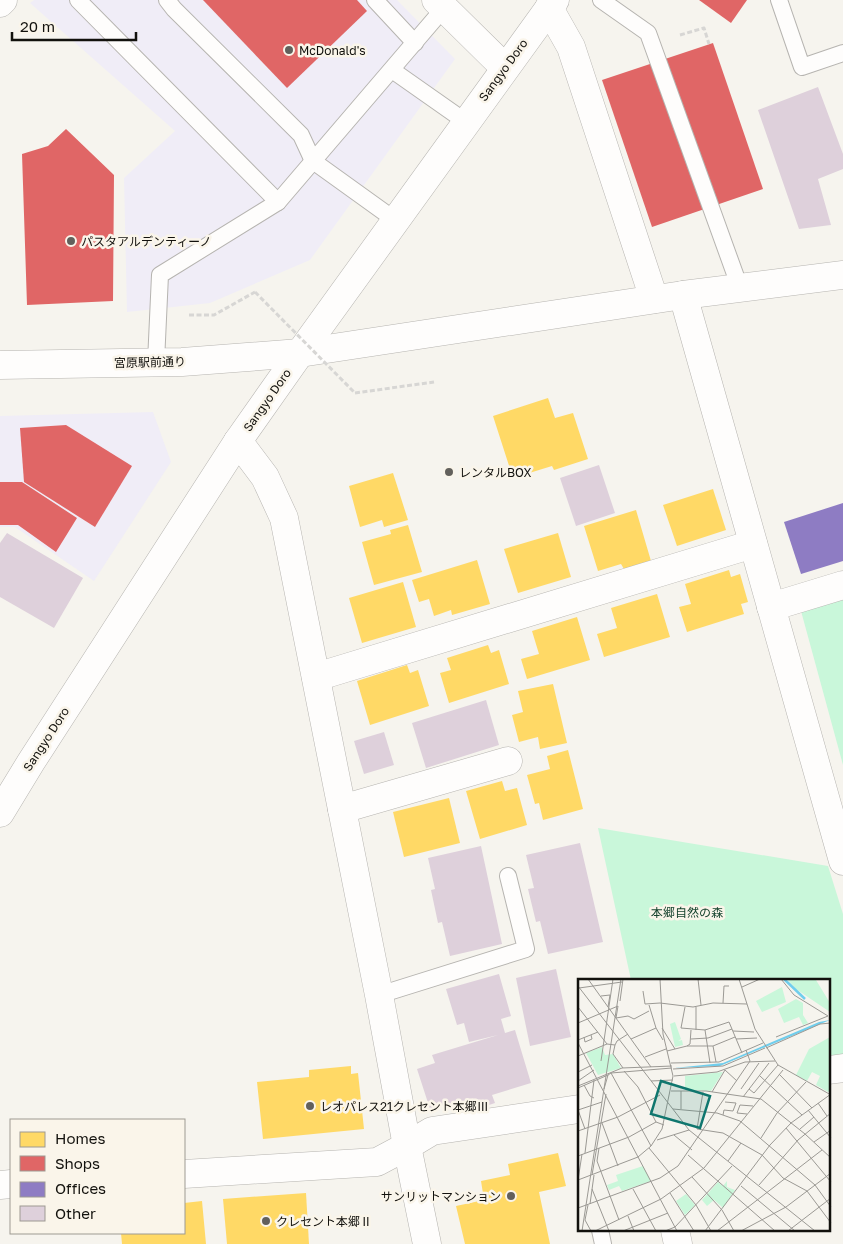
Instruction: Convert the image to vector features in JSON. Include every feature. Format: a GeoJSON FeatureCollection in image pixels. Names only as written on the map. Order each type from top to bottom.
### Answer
{"type":"FeatureCollection","features":[{"type":"Feature","properties":{"kind":"street"},"geometry":{"type":"LineString","coordinates":[[0,3],[3,0]]}},
{"type":"Feature","properties":{"kind":"street"},"geometry":{"type":"LineString","coordinates":[[440,4],[504,68]]}},
{"type":"Feature","properties":{"kind":"street"},"geometry":{"type":"LineString","coordinates":[[552,4],[572,47],[654,299]]}},
{"type":"Feature","properties":{"kind":"street","name":"Sangyo Doro"},"geometry":{"type":"LineString","coordinates":[[0,813],[30,762],[238,441],[504,68],[552,4]]}},
{"type":"Feature","properties":{"kind":"street","name":"宮原駅前通り"},"geometry":{"type":"LineString","coordinates":[[0,365],[182,362],[300,353],[654,299],[843,275]]}},
{"type":"Feature","properties":{"kind":"street"},"geometry":{"type":"LineString","coordinates":[[683,295],[843,862]]}},
{"type":"Feature","properties":{"kind":"street"},"geometry":{"type":"LineString","coordinates":[[238,441],[265,477],[284,518],[427,1244]]}},
{"type":"Feature","properties":{"kind":"street"},"geometry":{"type":"LineString","coordinates":[[316,678],[753,544]]}},
{"type":"Feature","properties":{"kind":"street"},"geometry":{"type":"LineString","coordinates":[[771,607],[843,585]]}},
{"type":"Feature","properties":{"kind":"street"},"geometry":{"type":"LineString","coordinates":[[342,809],[508,760]]}},
{"type":"Feature","properties":{"kind":"street"},"geometry":{"type":"LineString","coordinates":[[830,1070],[843,1068]]}},
{"type":"Feature","properties":{"kind":"street"},"geometry":{"type":"LineString","coordinates":[[185,1174],[376,1162],[432,1131],[578,1113]]}},
{"type":"Feature","properties":{"kind":"lane"},"geometry":{"type":"LineString","coordinates":[[78,0],[278,202]]}},
{"type":"Feature","properties":{"kind":"lane"},"geometry":{"type":"LineString","coordinates":[[167,0],[300,135],[313,161],[395,220]]}},
{"type":"Feature","properties":{"kind":"lane"},"geometry":{"type":"LineString","coordinates":[[375,0],[414,43]]}},
{"type":"Feature","properties":{"kind":"lane"},"geometry":{"type":"LineString","coordinates":[[601,0],[648,33],[740,288]]}},
{"type":"Feature","properties":{"kind":"lane"},"geometry":{"type":"LineString","coordinates":[[779,0],[802,67],[843,53]]}},
{"type":"Feature","properties":{"kind":"lane"},"geometry":{"type":"LineString","coordinates":[[156,362],[160,275],[278,202],[392,70],[414,43],[440,4]]}},
{"type":"Feature","properties":{"kind":"lane"},"geometry":{"type":"LineString","coordinates":[[392,70],[466,122]]}},
{"type":"Feature","properties":{"kind":"lane"},"geometry":{"type":"LineString","coordinates":[[379,995],[526,949],[508,876]]}},
{"type":"Feature","properties":{"kind":"path"},"geometry":{"type":"LineString","coordinates":[[683,34],[704,28],[709,44]]}},
{"type":"Feature","properties":{"kind":"path"},"geometry":{"type":"LineString","coordinates":[[188,316],[214,315],[255,292],[355,393],[434,382]]}},
{"type":"Feature","properties":{"kind":"shaded area"},"geometry":{"type":"Polygon","coordinates":[[[34,0],[397,0],[455,59],[310,260],[210,303],[127,312],[124,178],[175,131],[30,3],[34,0]]]}},
{"type":"Feature","properties":{"kind":"shaded area"},"geometry":{"type":"Polygon","coordinates":[[[153,412],[171,462],[94,581],[15,527],[0,527],[0,416],[153,412]]]}},
{"type":"Feature","properties":{"kind":"green space"},"geometry":{"type":"Polygon","coordinates":[[[843,599],[843,765],[801,611],[843,599]]]}},
{"type":"Feature","properties":{"kind":"green space","name":"本郷自然の森"},"geometry":{"type":"Polygon","coordinates":[[[598,828],[828,866],[843,914],[843,1065],[830,1066],[830,979],[631,979],[598,828]]]}},
{"type":"Feature","properties":{"kind":"building: Homes"},"geometry":{"type":"Polygon","coordinates":[[[548,398],[555,418],[573,413],[588,459],[554,470],[552,466],[513,478],[493,416],[548,398]]]}},
{"type":"Feature","properties":{"kind":"building: Homes"},"geometry":{"type":"Polygon","coordinates":[[[393,473],[408,520],[384,527],[382,520],[360,527],[349,486],[393,473]]]}},
{"type":"Feature","properties":{"kind":"building: Homes"},"geometry":{"type":"Polygon","coordinates":[[[713,489],[726,530],[677,546],[663,505],[713,489]]]}},
{"type":"Feature","properties":{"kind":"building: Homes"},"geometry":{"type":"Polygon","coordinates":[[[636,510],[651,561],[624,569],[621,564],[598,571],[584,526],[636,510]]]}},
{"type":"Feature","properties":{"kind":"building: Homes"},"geometry":{"type":"Polygon","coordinates":[[[408,525],[422,572],[374,585],[362,542],[391,534],[390,530],[408,525]]]}},
{"type":"Feature","properties":{"kind":"building: Homes"},"geometry":{"type":"Polygon","coordinates":[[[558,533],[571,577],[518,593],[504,549],[558,533]]]}},
{"type":"Feature","properties":{"kind":"building: Homes"},"geometry":{"type":"Polygon","coordinates":[[[477,560],[490,604],[452,615],[451,610],[434,616],[429,599],[419,602],[412,580],[477,560]]]}},
{"type":"Feature","properties":{"kind":"building: Homes"},"geometry":{"type":"Polygon","coordinates":[[[729,570],[731,577],[740,574],[748,602],[741,604],[744,614],[687,632],[679,607],[691,604],[685,584],[729,570]]]}},
{"type":"Feature","properties":{"kind":"building: Homes"},"geometry":{"type":"Polygon","coordinates":[[[403,582],[416,627],[362,643],[349,598],[403,582]]]}},
{"type":"Feature","properties":{"kind":"building: Homes"},"geometry":{"type":"Polygon","coordinates":[[[657,594],[670,637],[604,657],[597,634],[617,628],[611,608],[657,594]]]}},
{"type":"Feature","properties":{"kind":"building: Homes"},"geometry":{"type":"Polygon","coordinates":[[[577,617],[590,660],[527,679],[521,659],[539,654],[532,631],[577,617]]]}},
{"type":"Feature","properties":{"kind":"building: Homes"},"geometry":{"type":"Polygon","coordinates":[[[488,645],[491,653],[499,650],[509,684],[449,703],[440,673],[451,670],[447,658],[488,645]]]}},
{"type":"Feature","properties":{"kind":"building: Homes"},"geometry":{"type":"Polygon","coordinates":[[[407,665],[410,673],[418,670],[429,706],[370,725],[357,681],[407,665]]]}},
{"type":"Feature","properties":{"kind":"building: Homes"},"geometry":{"type":"Polygon","coordinates":[[[553,684],[567,743],[540,749],[538,737],[519,742],[512,715],[523,712],[518,691],[553,684]]]}},
{"type":"Feature","properties":{"kind":"building: Homes"},"geometry":{"type":"Polygon","coordinates":[[[568,750],[583,809],[543,820],[539,803],[535,804],[527,775],[550,769],[547,756],[568,750]]]}},
{"type":"Feature","properties":{"kind":"building: Homes"},"geometry":{"type":"Polygon","coordinates":[[[502,781],[505,791],[517,788],[527,825],[480,839],[466,791],[502,781]]]}},
{"type":"Feature","properties":{"kind":"building: Homes"},"geometry":{"type":"Polygon","coordinates":[[[449,798],[460,843],[404,857],[393,812],[449,798]]]}},
{"type":"Feature","properties":{"kind":"building: Homes","name":"レオパレス21クレセント本郷Ⅲ"},"geometry":{"type":"Polygon","coordinates":[[[351,1066],[351,1074],[358,1073],[364,1129],[263,1139],[257,1082],[309,1077],[309,1070],[351,1066]]]}},
{"type":"Feature","properties":{"kind":"building: Homes","name":"サンリットマンション"},"geometry":{"type":"Polygon","coordinates":[[[558,1153],[566,1186],[539,1192],[550,1244],[465,1244],[456,1206],[484,1200],[481,1181],[510,1175],[508,1164],[558,1153]]]}},
{"type":"Feature","properties":{"kind":"building: Homes","name":"クレセント本郷Ⅱ"},"geometry":{"type":"Polygon","coordinates":[[[306,1193],[309,1244],[227,1244],[223,1199],[306,1193]]]}},
{"type":"Feature","properties":{"kind":"building: Homes"},"geometry":{"type":"Polygon","coordinates":[[[202,1201],[206,1244],[122,1244],[121,1234],[185,1234],[185,1203],[202,1201]]]}},
{"type":"Feature","properties":{"kind":"building: Shops","name":"McDonald's"},"geometry":{"type":"Polygon","coordinates":[[[203,0],[357,0],[367,11],[287,88],[203,0]]]}},
{"type":"Feature","properties":{"kind":"building: Shops"},"geometry":{"type":"Polygon","coordinates":[[[699,0],[747,0],[731,23],[699,0]]]}},
{"type":"Feature","properties":{"kind":"building: Shops"},"geometry":{"type":"Polygon","coordinates":[[[713,43],[763,189],[652,227],[602,80],[713,43]]]}},
{"type":"Feature","properties":{"kind":"building: Shops"},"geometry":{"type":"Polygon","coordinates":[[[66,129],[114,175],[113,301],[27,305],[22,154],[48,146],[66,129]]]}},
{"type":"Feature","properties":{"kind":"building: Shops"},"geometry":{"type":"Polygon","coordinates":[[[66,425],[132,466],[95,527],[24,482],[20,428],[66,425]]]}},
{"type":"Feature","properties":{"kind":"building: Shops"},"geometry":{"type":"Polygon","coordinates":[[[0,482],[22,482],[77,518],[56,552],[18,525],[0,525],[0,482]]]}},
{"type":"Feature","properties":{"kind":"building: Offices"},"geometry":{"type":"Polygon","coordinates":[[[843,503],[843,561],[801,574],[784,522],[843,503]]]}},
{"type":"Feature","properties":{"kind":"building: Other"},"geometry":{"type":"Polygon","coordinates":[[[818,87],[843,154],[843,169],[818,179],[831,225],[799,229],[758,110],[818,87]]]}},
{"type":"Feature","properties":{"kind":"building: Other"},"geometry":{"type":"Polygon","coordinates":[[[599,465],[615,513],[576,526],[560,478],[599,465]]]}},
{"type":"Feature","properties":{"kind":"building: Other"},"geometry":{"type":"Polygon","coordinates":[[[7,533],[83,578],[54,628],[0,597],[0,543],[7,533]]]}},
{"type":"Feature","properties":{"kind":"building: Other"},"geometry":{"type":"Polygon","coordinates":[[[486,700],[499,745],[426,768],[412,723],[486,700]]]}},
{"type":"Feature","properties":{"kind":"building: Other"},"geometry":{"type":"Polygon","coordinates":[[[384,732],[394,765],[364,774],[354,741],[384,732]]]}},
{"type":"Feature","properties":{"kind":"building: Other"},"geometry":{"type":"Polygon","coordinates":[[[580,843],[603,942],[548,954],[540,921],[536,922],[528,889],[534,888],[526,855],[580,843]]]}},
{"type":"Feature","properties":{"kind":"building: Other"},"geometry":{"type":"Polygon","coordinates":[[[481,846],[502,944],[450,956],[442,922],[438,923],[431,890],[435,889],[428,858],[481,846]]]}},
{"type":"Feature","properties":{"kind":"building: Other"},"geometry":{"type":"Polygon","coordinates":[[[556,969],[571,1037],[530,1046],[516,978],[556,969]]]}},
{"type":"Feature","properties":{"kind":"building: Other"},"geometry":{"type":"Polygon","coordinates":[[[499,974],[511,1016],[501,1019],[505,1033],[515,1030],[531,1083],[492,1095],[495,1103],[480,1108],[478,1099],[449,1108],[447,1104],[430,1109],[417,1069],[435,1063],[432,1055],[498,1035],[469,1042],[464,1023],[457,1025],[446,989],[499,974]]]}},
{"type":"Feature","properties":{"kind":"place","name":"McDonald's"},"geometry":{"type":"Point","coordinates":[289,50]}},
{"type":"Feature","properties":{"kind":"place","name":"パスタアルデンティーノ"},"geometry":{"type":"Point","coordinates":[71,241]}},
{"type":"Feature","properties":{"kind":"place","name":"レンタルBOX"},"geometry":{"type":"Point","coordinates":[449,472]}},
{"type":"Feature","properties":{"kind":"place","name":"レオパレス21クレセント本郷Ⅲ"},"geometry":{"type":"Point","coordinates":[310,1106]}},
{"type":"Feature","properties":{"kind":"place","name":"サンリットマンション"},"geometry":{"type":"Point","coordinates":[511,1196]}},
{"type":"Feature","properties":{"kind":"place","name":"クレセント本郷Ⅱ"},"geometry":{"type":"Point","coordinates":[266,1221]}}]}
